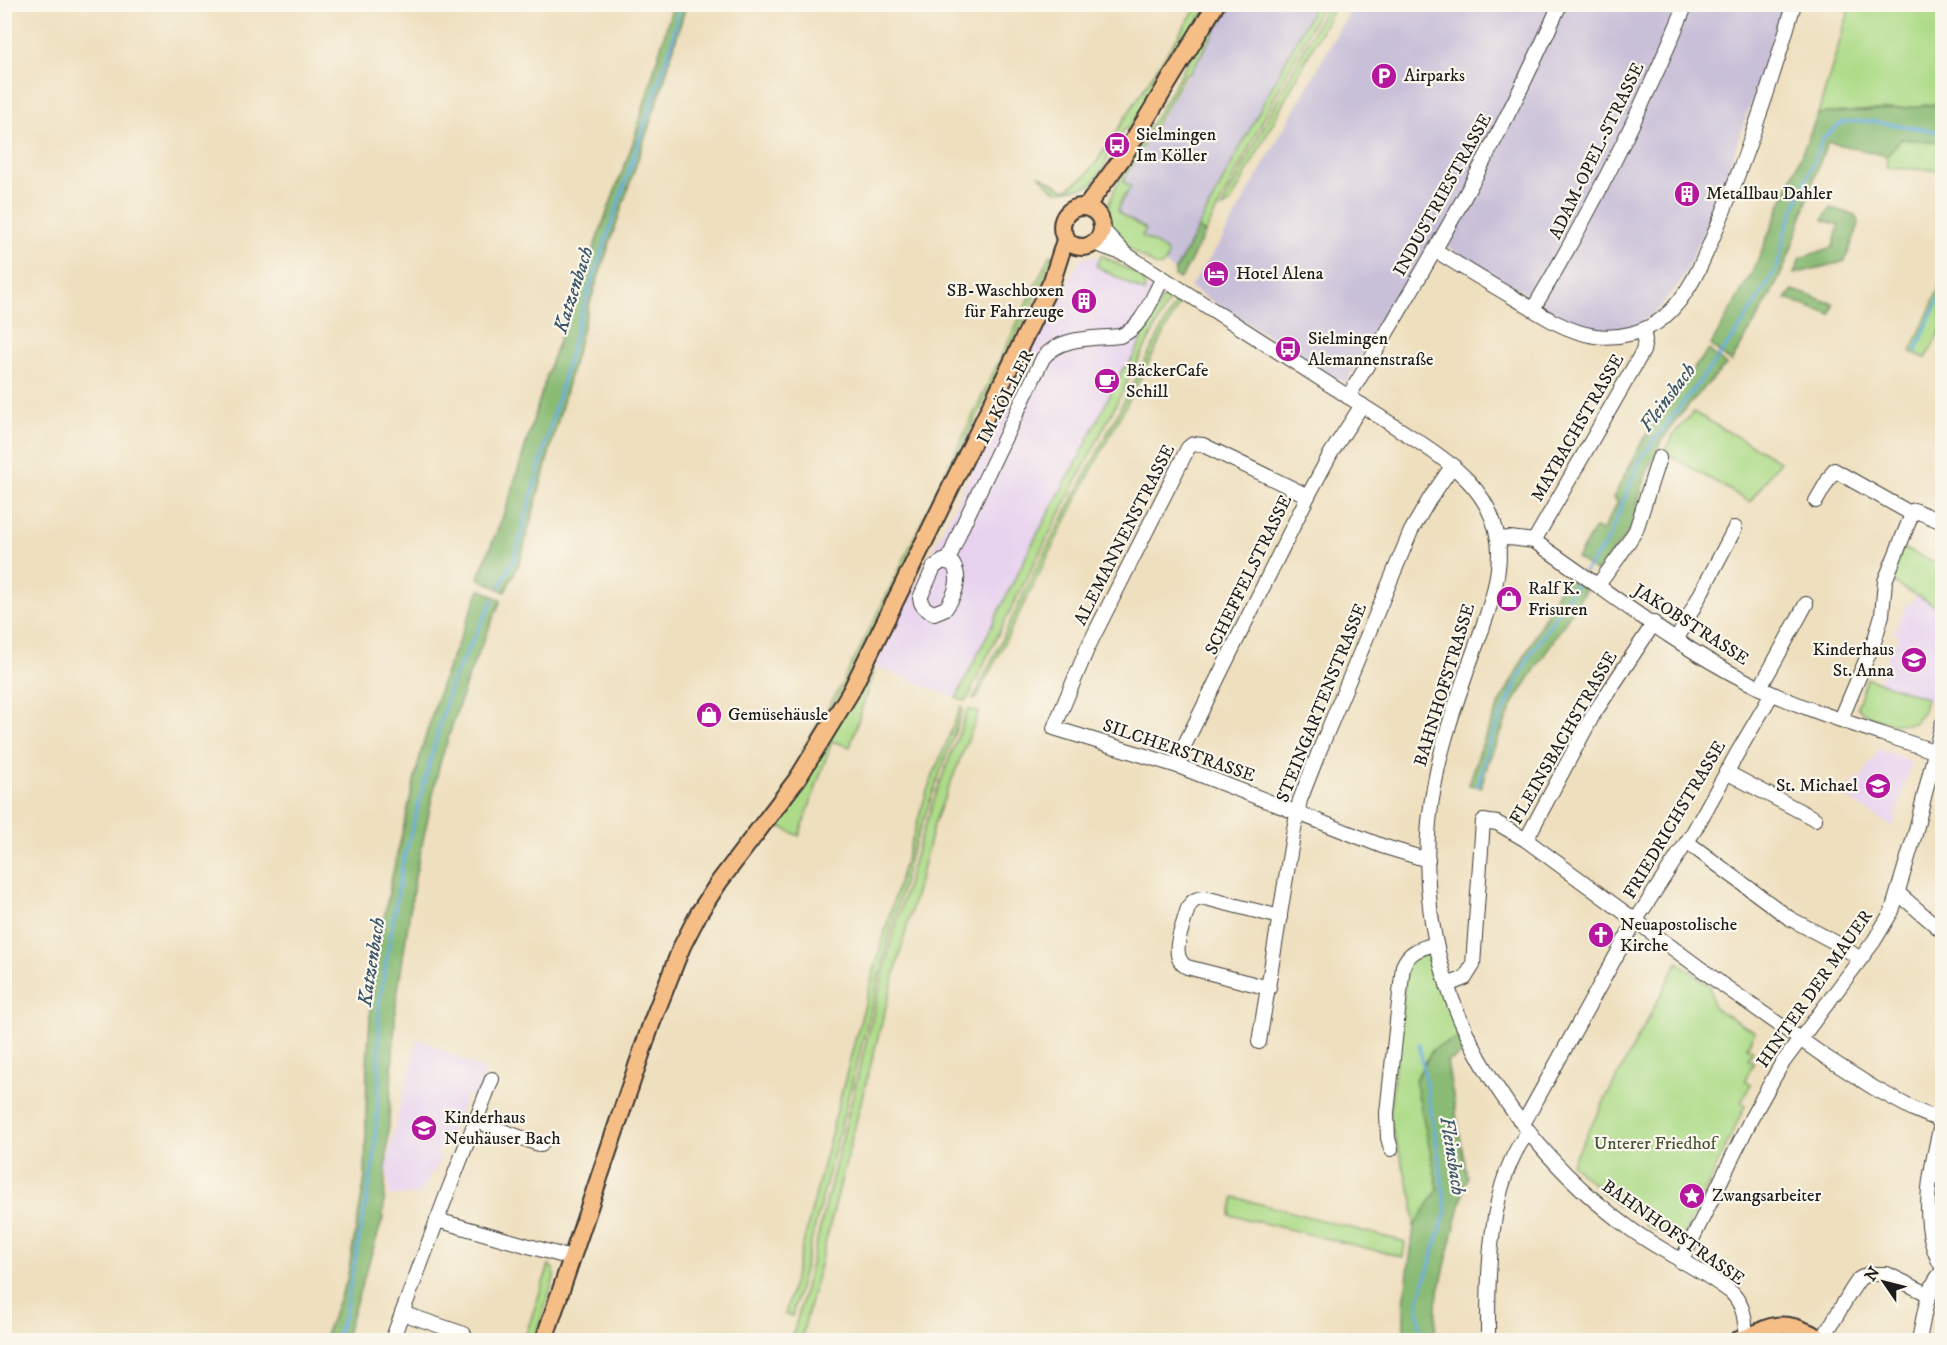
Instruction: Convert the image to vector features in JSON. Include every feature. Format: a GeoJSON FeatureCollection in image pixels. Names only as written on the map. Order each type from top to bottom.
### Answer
{"type":"FeatureCollection","features":[{"type":"Feature","properties":{"kind":"main road"},"geometry":{"type":"LineString","coordinates":[[1052,281],[1092,228],[1113,172],[1216,4]]}},
{"type":"Feature","properties":{"kind":"main road"},"geometry":{"type":"LineString","coordinates":[[1077,207],[1092,228],[1072,243],[1066,237],[1063,227],[1065,216],[1077,207]]}},
{"type":"Feature","properties":{"kind":"main road"},"geometry":{"type":"LineString","coordinates":[[544,1341],[665,984],[689,931],[725,874],[808,762],[850,693],[1052,281],[1066,237]]}},
{"type":"Feature","properties":{"kind":"main road"},"geometry":{"type":"LineString","coordinates":[[1743,1340],[1784,1324],[1802,1329],[1823,1340]]}},
{"type":"Feature","properties":{"kind":"street","name":"INDUSTRIESTRASSE"},"geometry":{"type":"LineString","coordinates":[[1348,397],[1435,250],[1497,135],[1560,4]]}},
{"type":"Feature","properties":{"kind":"street","name":"ADAM-OPEL-STRASSE"},"geometry":{"type":"LineString","coordinates":[[1533,309],[1608,174],[1653,81],[1686,4]]}},
{"type":"Feature","properties":{"kind":"street"},"geometry":{"type":"LineString","coordinates":[[1435,250],[1533,309],[1566,327],[1592,336],[1618,336],[1653,325],[1672,309],[1688,287],[1704,256],[1738,176],[1760,116],[1794,4]]}},
{"type":"Feature","properties":{"kind":"street","name":"BAHNHOFSTRASSE"},"geometry":{"type":"LineString","coordinates":[[1092,228],[1124,253],[1453,465],[1472,484],[1486,503],[1498,539],[1499,553],[1495,582],[1447,732],[1431,807],[1428,860],[1429,905],[1435,944],[1447,985],[1466,1032],[1494,1083],[1526,1128],[1563,1173],[1587,1195],[1633,1230],[1737,1298],[1744,1313],[1743,1340]]}},
{"type":"Feature","properties":{"kind":"street","name":"IM KÖLLER"},"geometry":{"type":"LineString","coordinates":[[948,561],[1043,358],[1063,343],[1120,336],[1132,330],[1143,316],[1163,278]]}},
{"type":"Feature","properties":{"kind":"street","name":"MAYBACHSTRASSE"},"geometry":{"type":"LineString","coordinates":[[1534,541],[1643,351],[1645,340],[1643,330]]}},
{"type":"Feature","properties":{"kind":"street","name":"SCHEFFELSTRASSE"},"geometry":{"type":"LineString","coordinates":[[1178,766],[1185,744],[1308,496],[1337,443],[1362,405]]}},
{"type":"Feature","properties":{"kind":"street","name":"ALEMANNENSTRASSE"},"geometry":{"type":"LineString","coordinates":[[1054,728],[1088,647],[1188,448],[1193,444],[1203,445],[1308,496]]}},
{"type":"Feature","properties":{"kind":"street"},"geometry":{"type":"LineString","coordinates":[[1595,583],[1631,540],[1659,458]]}},
{"type":"Feature","properties":{"kind":"street"},"geometry":{"type":"LineString","coordinates":[[1816,501],[1838,464],[1912,514]]}},
{"type":"Feature","properties":{"kind":"street","name":"STEINGARTENSTRASSE"},"geometry":{"type":"LineString","coordinates":[[1259,1042],[1297,812],[1318,754],[1411,531],[1453,465]]}},
{"type":"Feature","properties":{"kind":"street"},"geometry":{"type":"LineString","coordinates":[[1841,719],[1875,639],[1882,615],[1886,581],[1914,510],[1942,522]]}},
{"type":"Feature","properties":{"kind":"street"},"geometry":{"type":"LineString","coordinates":[[1677,639],[1735,528]]}},
{"type":"Feature","properties":{"kind":"street","name":"JAKOBSTRASSE"},"geometry":{"type":"LineString","coordinates":[[1498,539],[1534,541],[1705,659],[1766,691],[1826,715],[1939,752]]}},
{"type":"Feature","properties":{"kind":"street","name":"FRIEDRICHSTRASSE"},"geometry":{"type":"LineString","coordinates":[[1488,1341],[1490,1260],[1501,1192],[1508,1165],[1636,920],[1687,842],[1726,772],[1806,604]]}},
{"type":"Feature","properties":{"kind":"street","name":"FLEINSBACHSTRASSE"},"geometry":{"type":"LineString","coordinates":[[1526,840],[1593,715],[1654,623]]}},
{"type":"Feature","properties":{"kind":"street","name":"HINTER DER MAUER"},"geometry":{"type":"LineString","coordinates":[[1681,1262],[1757,1107],[1781,1065],[1883,927],[1898,892],[1939,752],[1942,724]]}},
{"type":"Feature","properties":{"kind":"street","name":"SILCHERSTRASSE"},"geometry":{"type":"LineString","coordinates":[[1054,728],[1178,766],[1382,846],[1428,860]]}},
{"type":"Feature","properties":{"kind":"street"},"geometry":{"type":"LineString","coordinates":[[1726,772],[1815,819]]}},
{"type":"Feature","properties":{"kind":"street"},"geometry":{"type":"LineString","coordinates":[[1447,985],[1465,978],[1473,965],[1483,821],[1497,823],[1526,840],[1799,1039],[1874,1088],[1913,1109],[1942,1121],[1931,1171],[1929,1212],[1933,1244],[1942,1267]]}},
{"type":"Feature","properties":{"kind":"street"},"geometry":{"type":"LineString","coordinates":[[1687,842],[1780,913],[1840,945],[1860,959]]}},
{"type":"Feature","properties":{"kind":"street"},"geometry":{"type":"LineString","coordinates":[[1898,892],[1942,931]]}},
{"type":"Feature","properties":{"kind":"street"},"geometry":{"type":"LineString","coordinates":[[1269,988],[1187,967],[1178,959],[1178,946],[1189,905],[1199,898],[1280,917]]}},
{"type":"Feature","properties":{"kind":"street"},"geometry":{"type":"LineString","coordinates":[[1391,1149],[1387,1132],[1387,1113],[1403,966],[1411,953],[1435,944]]}},
{"type":"Feature","properties":{"kind":"street"},"geometry":{"type":"LineString","coordinates":[[392,1341],[492,1079]]}},
{"type":"Feature","properties":{"kind":"street"},"geometry":{"type":"LineString","coordinates":[[476,1121],[541,1145]]}},
{"type":"Feature","properties":{"kind":"street"},"geometry":{"type":"LineString","coordinates":[[437,1220],[571,1258]]}},
{"type":"Feature","properties":{"kind":"street"},"geometry":{"type":"LineString","coordinates":[[1919,1341],[1930,1295],[1942,1272]]}},
{"type":"Feature","properties":{"kind":"street"},"geometry":{"type":"LineString","coordinates":[[1823,1340],[1859,1279],[1868,1274],[1887,1274],[1930,1295]]}},
{"type":"Feature","properties":{"kind":"street"},"geometry":{"type":"LineString","coordinates":[[402,1313],[464,1334]]}},
{"type":"Feature","properties":{"kind":"shaded area"},"geometry":{"type":"Polygon","coordinates":[[[1228,5],[1315,5],[1175,271],[1165,264],[1162,266],[1140,251],[1114,203],[1124,182],[1228,5]]]}},
{"type":"Feature","properties":{"kind":"shaded area"},"geometry":{"type":"Polygon","coordinates":[[[1353,5],[1784,5],[1725,179],[1703,234],[1681,281],[1659,309],[1637,326],[1604,332],[1579,326],[1433,238],[1346,383],[1336,379],[1190,287],[1221,241],[1353,5]]]}},
{"type":"Feature","properties":{"kind":"shaded area"},"geometry":{"type":"Polygon","coordinates":[[[1093,256],[1103,258],[1166,300],[965,702],[875,666],[1055,304],[1081,259],[1093,256]]]}},
{"type":"Feature","properties":{"kind":"shaded area","name":"Kinderhaus St. Anna"},"geometry":{"type":"Polygon","coordinates":[[[1916,595],[1942,610],[1942,683],[1936,702],[1878,682],[1893,643],[1896,643],[1899,636],[1893,633],[1908,602],[1911,604],[1916,595]]]}},
{"type":"Feature","properties":{"kind":"shaded area","name":"St. Michael"},"geometry":{"type":"Polygon","coordinates":[[[1880,749],[1911,762],[1893,827],[1845,797],[1880,749]]]}},
{"type":"Feature","properties":{"kind":"shaded area","name":"Kinderhaus Neuhäuser Bach"},"geometry":{"type":"Polygon","coordinates":[[[418,1038],[486,1072],[476,1098],[467,1095],[447,1144],[442,1142],[437,1154],[441,1156],[421,1195],[390,1195],[387,1169],[391,1142],[418,1038]]]}},
{"type":"Feature","properties":{"kind":"green space"},"geometry":{"type":"Polygon","coordinates":[[[673,5],[686,5],[663,84],[589,305],[520,561],[505,592],[478,578],[507,506],[552,359],[633,143],[673,5]]]}},
{"type":"Feature","properties":{"kind":"green space"},"geometry":{"type":"Polygon","coordinates":[[[1198,5],[1208,5],[1160,83],[1128,129],[1126,128],[1118,138],[1102,170],[1091,185],[1064,191],[1052,188],[1039,175],[1065,190],[1084,177],[1096,163],[1198,5]]]}},
{"type":"Feature","properties":{"kind":"green space"},"geometry":{"type":"Polygon","coordinates":[[[1221,5],[1234,5],[1218,26],[1190,73],[1185,74],[1124,179],[1124,182],[1131,187],[1121,201],[1118,211],[1146,229],[1142,236],[1166,250],[1165,263],[1162,266],[1156,266],[1132,251],[1117,238],[1108,222],[1109,204],[1120,178],[1221,5]]]}},
{"type":"Feature","properties":{"kind":"green space"},"geometry":{"type":"Polygon","coordinates":[[[1315,5],[1322,5],[1205,233],[1198,228],[1315,5]]]}},
{"type":"Feature","properties":{"kind":"green space"},"geometry":{"type":"Polygon","coordinates":[[[1327,5],[1335,5],[1230,204],[1221,209],[1327,5]]]}},
{"type":"Feature","properties":{"kind":"green space"},"geometry":{"type":"Polygon","coordinates":[[[1847,5],[1942,5],[1942,103],[1818,114],[1848,14],[1847,5]]]}},
{"type":"Feature","properties":{"kind":"green space"},"geometry":{"type":"Polygon","coordinates":[[[1942,103],[1942,142],[1901,139],[1887,156],[1828,142],[1790,252],[1763,308],[1731,362],[1711,345],[1755,267],[1818,114],[1942,103]]]}},
{"type":"Feature","properties":{"kind":"green space"},"geometry":{"type":"Polygon","coordinates":[[[1901,139],[1942,142],[1942,170],[1886,168],[1887,156],[1901,139]]]}},
{"type":"Feature","properties":{"kind":"green space"},"geometry":{"type":"Polygon","coordinates":[[[1830,208],[1855,215],[1859,224],[1845,261],[1794,274],[1800,258],[1833,247],[1839,225],[1823,220],[1830,208]]]}},
{"type":"Feature","properties":{"kind":"green space"},"geometry":{"type":"Polygon","coordinates":[[[1198,228],[1205,233],[1179,279],[1175,276],[1175,271],[1198,228]]]}},
{"type":"Feature","properties":{"kind":"green space"},"geometry":{"type":"Polygon","coordinates":[[[1050,255],[1054,256],[1035,297],[851,676],[809,748],[802,751],[837,693],[877,615],[1050,255]]]}},
{"type":"Feature","properties":{"kind":"green space"},"geometry":{"type":"Polygon","coordinates":[[[1101,255],[1140,276],[1145,284],[1144,292],[1096,266],[1101,255]]]}},
{"type":"Feature","properties":{"kind":"green space"},"geometry":{"type":"Polygon","coordinates":[[[1942,282],[1942,328],[1926,358],[1911,352],[1942,282]]]}},
{"type":"Feature","properties":{"kind":"green space"},"geometry":{"type":"Polygon","coordinates":[[[1793,290],[1834,304],[1831,315],[1786,299],[1793,290]]]}},
{"type":"Feature","properties":{"kind":"green space"},"geometry":{"type":"Polygon","coordinates":[[[1165,296],[1171,297],[995,640],[967,700],[956,698],[1123,368],[1129,365],[1165,296]]]}},
{"type":"Feature","properties":{"kind":"green space"},"geometry":{"type":"Polygon","coordinates":[[[1177,300],[1180,303],[1076,500],[976,699],[973,699],[1033,575],[1177,300]]]}},
{"type":"Feature","properties":{"kind":"green space"},"geometry":{"type":"Polygon","coordinates":[[[1709,350],[1726,365],[1676,420],[1662,440],[1646,474],[1630,530],[1597,572],[1577,558],[1595,528],[1602,531],[1618,502],[1613,498],[1666,402],[1709,350]]]}},
{"type":"Feature","properties":{"kind":"green space"},"geometry":{"type":"Polygon","coordinates":[[[1693,412],[1780,461],[1750,502],[1664,452],[1674,434],[1693,412]]]}},
{"type":"Feature","properties":{"kind":"green space"},"geometry":{"type":"Polygon","coordinates":[[[1902,548],[1942,565],[1942,609],[1890,581],[1902,548]]]}},
{"type":"Feature","properties":{"kind":"green space"},"geometry":{"type":"Polygon","coordinates":[[[1566,576],[1586,589],[1514,702],[1489,760],[1481,787],[1469,785],[1482,744],[1498,707],[1566,576]]]}},
{"type":"Feature","properties":{"kind":"green space"},"geometry":{"type":"Polygon","coordinates":[[[480,589],[501,600],[468,677],[439,766],[415,877],[396,1004],[383,1218],[344,1340],[323,1340],[347,1280],[365,1178],[367,1064],[373,974],[392,877],[421,752],[442,682],[480,589]]]}},
{"type":"Feature","properties":{"kind":"green space"},"geometry":{"type":"Polygon","coordinates":[[[866,671],[873,672],[850,747],[832,741],[799,836],[773,823],[866,671]]]}},
{"type":"Feature","properties":{"kind":"green space"},"geometry":{"type":"Polygon","coordinates":[[[1867,678],[1926,698],[1923,711],[1914,723],[1898,724],[1883,721],[1869,716],[1857,707],[1867,678]]]}},
{"type":"Feature","properties":{"kind":"green space"},"geometry":{"type":"Polygon","coordinates":[[[961,706],[963,709],[910,857],[792,1316],[785,1315],[853,1048],[897,888],[927,791],[961,706]]]}},
{"type":"Feature","properties":{"kind":"green space"},"geometry":{"type":"Polygon","coordinates":[[[968,709],[979,712],[934,824],[801,1340],[792,1340],[889,950],[916,853],[968,709]]]}},
{"type":"Feature","properties":{"kind":"green space"},"geometry":{"type":"Polygon","coordinates":[[[1421,955],[1432,959],[1460,1037],[1433,1049],[1415,1080],[1439,1189],[1414,1227],[1413,1200],[1389,1118],[1407,963],[1421,955]]]}},
{"type":"Feature","properties":{"kind":"green space","name":"Unterer Friedhof"},"geometry":{"type":"Polygon","coordinates":[[[1678,962],[1710,986],[1713,1007],[1755,1032],[1747,1047],[1753,1051],[1748,1059],[1754,1062],[1745,1080],[1751,1084],[1741,1103],[1745,1106],[1681,1241],[1644,1225],[1647,1215],[1621,1202],[1618,1206],[1571,1164],[1678,962]]]}},
{"type":"Feature","properties":{"kind":"green space"},"geometry":{"type":"Polygon","coordinates":[[[1460,1037],[1466,1052],[1447,1062],[1467,1177],[1436,1303],[1435,1340],[1404,1340],[1404,1303],[1414,1227],[1438,1189],[1415,1080],[1433,1049],[1460,1037]]]}},
{"type":"Feature","properties":{"kind":"green space"},"geometry":{"type":"Polygon","coordinates":[[[1234,1197],[1405,1242],[1403,1257],[1230,1215],[1234,1197]]]}},
{"type":"Feature","properties":{"kind":"green space"},"geometry":{"type":"Polygon","coordinates":[[[549,1265],[554,1270],[554,1278],[535,1340],[524,1340],[549,1265]]]}},
{"type":"Feature","properties":{"kind":"waterway","name":"Katzenbach"},"geometry":{"type":"LineString","coordinates":[[500,586],[515,557],[579,320],[672,43],[680,4]]}},
{"type":"Feature","properties":{"kind":"waterway","name":"Fleinsbach"},"geometry":{"type":"LineString","coordinates":[[1585,571],[1608,540],[1640,459],[1738,331],[1778,266],[1785,231],[1823,138],[1843,122],[1869,121],[1942,132]]}},
{"type":"Feature","properties":{"kind":"waterway"},"geometry":{"type":"LineString","coordinates":[[1916,351],[1942,294]]}},
{"type":"Feature","properties":{"kind":"waterway","name":"Fleinsbach"},"geometry":{"type":"LineString","coordinates":[[1478,786],[1490,740],[1528,659],[1579,579]]}},
{"type":"Feature","properties":{"kind":"waterway","name":"Katzenbach"},"geometry":{"type":"LineString","coordinates":[[335,1340],[345,1313],[374,1160],[379,1083],[379,1004],[403,862],[451,683],[493,600]]}},
{"type":"Feature","properties":{"kind":"waterway","name":"Fleinsbach"},"geometry":{"type":"LineString","coordinates":[[1419,1044],[1446,1211],[1418,1302],[1420,1340]]}},
{"type":"Feature","properties":{"kind":"place","name":"Airparks"},"geometry":{"type":"Point","coordinates":[1384,76]}},
{"type":"Feature","properties":{"kind":"place","name":"Sielmingen Im Köller"},"geometry":{"type":"Point","coordinates":[1117,145]}},
{"type":"Feature","properties":{"kind":"place","name":"Metallbau Dahler"},"geometry":{"type":"Point","coordinates":[1687,194]}},
{"type":"Feature","properties":{"kind":"place","name":"Hotel Alena"},"geometry":{"type":"Point","coordinates":[1216,274]}},
{"type":"Feature","properties":{"kind":"place","name":"SB-Waschboxen für Fahrzeuge"},"geometry":{"type":"Point","coordinates":[1084,301]}},
{"type":"Feature","properties":{"kind":"place","name":"Sielmingen Alemannenstraße"},"geometry":{"type":"Point","coordinates":[1288,349]}},
{"type":"Feature","properties":{"kind":"place","name":"BäckerCafe Schill"},"geometry":{"type":"Point","coordinates":[1107,381]}},
{"type":"Feature","properties":{"kind":"place","name":"Ralf K. Frisuren"},"geometry":{"type":"Point","coordinates":[1509,599]}},
{"type":"Feature","properties":{"kind":"place","name":"Kinderhaus St. Anna"},"geometry":{"type":"Point","coordinates":[1914,660]}},
{"type":"Feature","properties":{"kind":"place","name":"Gemüsehäusle"},"geometry":{"type":"Point","coordinates":[709,715]}},
{"type":"Feature","properties":{"kind":"place","name":"St. Michael"},"geometry":{"type":"Point","coordinates":[1878,786]}},
{"type":"Feature","properties":{"kind":"place","name":"Neuapostolische Kirche"},"geometry":{"type":"Point","coordinates":[1601,935]}},
{"type":"Feature","properties":{"kind":"place","name":"Kinderhaus Neuhäuser Bach"},"geometry":{"type":"Point","coordinates":[424,1128]}},
{"type":"Feature","properties":{"kind":"place","name":"Zwangsarbeiter"},"geometry":{"type":"Point","coordinates":[1692,1196]}}]}
